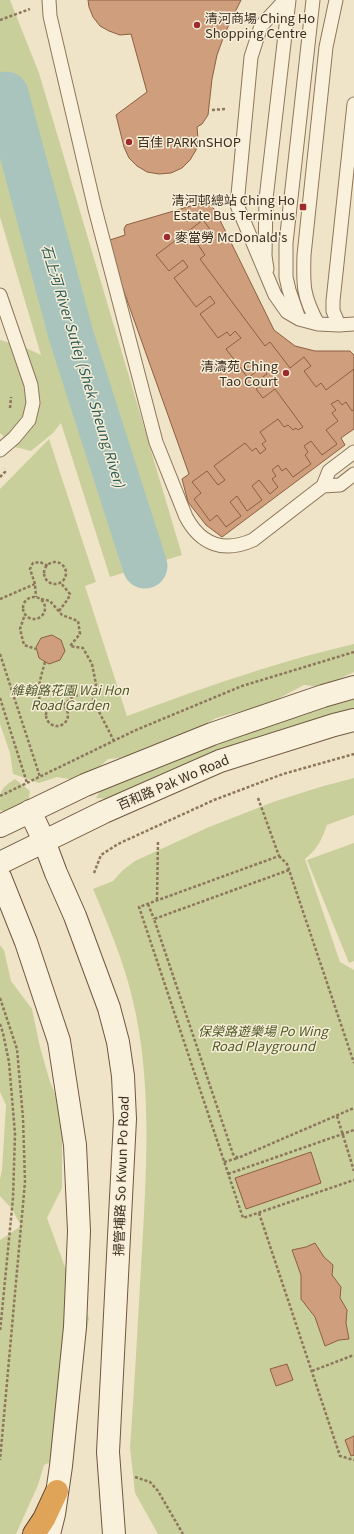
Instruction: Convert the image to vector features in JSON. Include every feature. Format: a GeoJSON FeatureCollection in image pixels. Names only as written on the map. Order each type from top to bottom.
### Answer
{"type":"FeatureCollection","features":[{"type":"Feature","properties":{"kind":"highway"},"geometry":{"type":"LineString","coordinates":[[34,1534],[44,1520],[57,1491]]}},
{"type":"Feature","properties":{"kind":"main road"},"geometry":{"type":"LineString","coordinates":[[0,826],[85,785],[212,734],[354,687]]}},
{"type":"Feature","properties":{"kind":"main road","name":"百和路 Pak Wo Road"},"geometry":{"type":"LineString","coordinates":[[0,863],[104,812],[220,761],[354,720]]}},
{"type":"Feature","properties":{"kind":"main road","name":"掃管埔路 So Kwun Po Road"},"geometry":{"type":"LineString","coordinates":[[30,811],[75,916],[109,1008],[118,1042],[123,1076],[125,1119],[108,1452],[112,1524],[114,1534]]}},
{"type":"Feature","properties":{"kind":"main road"},"geometry":{"type":"LineString","coordinates":[[0,877],[30,953],[59,1041],[75,1145],[79,1231],[75,1327],[57,1491],[54,1514],[49,1534]]}},
{"type":"Feature","properties":{"kind":"lane"},"geometry":{"type":"LineString","coordinates":[[285,0],[261,26],[251,57],[237,205],[275,295],[287,312],[299,319],[318,324],[354,324]]}},
{"type":"Feature","properties":{"kind":"lane"},"geometry":{"type":"LineString","coordinates":[[275,295],[267,273],[265,256],[266,199],[289,0]]}},
{"type":"Feature","properties":{"kind":"lane"},"geometry":{"type":"LineString","coordinates":[[299,319],[288,290],[286,277],[286,243],[313,0]]}},
{"type":"Feature","properties":{"kind":"lane"},"geometry":{"type":"LineString","coordinates":[[318,324],[308,306],[303,284],[325,56],[336,0]]}},
{"type":"Feature","properties":{"kind":"lane"},"geometry":{"type":"LineString","coordinates":[[49,1],[51,22],[95,209],[156,442],[191,527],[199,536],[208,542],[219,546],[231,546],[253,540],[323,486],[329,471],[354,452]]}},
{"type":"Feature","properties":{"kind":"lane"},"geometry":{"type":"LineString","coordinates":[[339,325],[333,311],[333,301],[354,104]]}},
{"type":"Feature","properties":{"kind":"lane"},"geometry":{"type":"LineString","coordinates":[[0,295],[31,384],[33,403],[29,420],[14,438],[0,450]]}},
{"type":"Feature","properties":{"kind":"lane"},"geometry":{"type":"LineString","coordinates":[[323,486],[340,485],[354,474]]}},
{"type":"Feature","properties":{"kind":"path"},"geometry":{"type":"LineString","coordinates":[[0,20],[49,1]]}},
{"type":"Feature","properties":{"kind":"path"},"geometry":{"type":"LineString","coordinates":[[212,110],[225,109]]}},
{"type":"Feature","properties":{"kind":"path"},"geometry":{"type":"LineString","coordinates":[[10,413],[12,390]]}},
{"type":"Feature","properties":{"kind":"path"},"geometry":{"type":"LineString","coordinates":[[36,597],[35,584],[30,569],[33,563],[40,562],[48,566]]}},
{"type":"Feature","properties":{"kind":"path"},"geometry":{"type":"LineString","coordinates":[[54,562],[60,563],[65,568],[65,577],[60,582],[53,583],[47,580],[45,572],[48,566],[54,562]]}},
{"type":"Feature","properties":{"kind":"path"},"geometry":{"type":"LineString","coordinates":[[59,611],[70,594],[60,582]]}},
{"type":"Feature","properties":{"kind":"path"},"geometry":{"type":"LineString","coordinates":[[0,599],[35,584]]}},
{"type":"Feature","properties":{"kind":"path"},"geometry":{"type":"LineString","coordinates":[[41,599],[45,605],[44,613],[38,618],[31,619],[24,614],[22,607],[26,600],[36,597],[50,601],[62,614],[78,621],[80,634],[70,646],[83,648],[92,664],[96,684],[93,700],[114,741]]}},
{"type":"Feature","properties":{"kind":"path"},"geometry":{"type":"LineString","coordinates":[[24,617],[20,629],[24,645],[36,649]]}},
{"type":"Feature","properties":{"kind":"path"},"geometry":{"type":"LineString","coordinates":[[0,796],[136,730],[242,686],[354,652]]}},
{"type":"Feature","properties":{"kind":"path"},"geometry":{"type":"LineString","coordinates":[[0,654],[40,777]]}},
{"type":"Feature","properties":{"kind":"path"},"geometry":{"type":"LineString","coordinates":[[45,662],[40,680],[38,699],[42,707],[48,710]]}},
{"type":"Feature","properties":{"kind":"path"},"geometry":{"type":"LineString","coordinates":[[63,705],[68,716],[65,722],[59,726],[52,725],[48,720],[46,713],[54,705],[63,705],[74,696],[94,692]]}},
{"type":"Feature","properties":{"kind":"path"},"geometry":{"type":"LineString","coordinates":[[0,698],[27,784]]}},
{"type":"Feature","properties":{"kind":"path"},"geometry":{"type":"LineString","coordinates":[[94,873],[101,855],[118,844],[214,800],[283,774],[354,754]]}},
{"type":"Feature","properties":{"kind":"path"},"geometry":{"type":"LineString","coordinates":[[258,798],[279,856],[287,864],[354,1063]]}},
{"type":"Feature","properties":{"kind":"path"},"geometry":{"type":"LineString","coordinates":[[157,900],[158,840]]}},
{"type":"Feature","properties":{"kind":"path"},"geometry":{"type":"LineString","coordinates":[[279,856],[138,907],[243,1218],[354,1180]]}},
{"type":"Feature","properties":{"kind":"path"},"geometry":{"type":"LineString","coordinates":[[154,919],[289,870]]}},
{"type":"Feature","properties":{"kind":"path"},"geometry":{"type":"LineString","coordinates":[[148,904],[233,1154],[238,1158]]}},
{"type":"Feature","properties":{"kind":"path"},"geometry":{"type":"LineString","coordinates":[[0,998],[17,1049],[23,1118],[25,1182],[0,1460]]}},
{"type":"Feature","properties":{"kind":"path"},"geometry":{"type":"LineString","coordinates":[[0,1024],[4,1033],[9,1062],[15,1134],[12,1203],[0,1332]]}},
{"type":"Feature","properties":{"kind":"path"},"geometry":{"type":"LineString","coordinates":[[224,1162],[238,1158],[354,1108]]}},
{"type":"Feature","properties":{"kind":"path"},"geometry":{"type":"LineString","coordinates":[[337,1116],[354,1171]]}},
{"type":"Feature","properties":{"kind":"path"},"geometry":{"type":"LineString","coordinates":[[228,1174],[354,1130]]}},
{"type":"Feature","properties":{"kind":"path"},"geometry":{"type":"LineString","coordinates":[[259,1213],[340,1456],[354,1460]]}},
{"type":"Feature","properties":{"kind":"path"},"geometry":{"type":"LineString","coordinates":[[312,1371],[354,1356]]}},
{"type":"Feature","properties":{"kind":"path"},"geometry":{"type":"LineString","coordinates":[[135,1477],[150,1482],[158,1491],[183,1534]]}},
{"type":"Feature","properties":{"kind":"green space"},"geometry":{"type":"Polygon","coordinates":[[[0,0],[10,0],[39,73],[182,555],[110,577],[61,423],[53,433],[31,451],[15,447],[0,433],[0,340],[26,348],[41,355],[0,217],[0,0]]]}},
{"type":"Feature","properties":{"kind":"green space","name":"維翰路花園 Wai Hon Road Garden"},"geometry":{"type":"Polygon","coordinates":[[[49,439],[96,582],[85,586],[127,716],[239,676],[354,644],[354,672],[322,687],[304,685],[268,704],[216,718],[177,742],[129,757],[108,759],[93,773],[80,781],[57,777],[39,783],[13,774],[10,753],[0,724],[0,489],[49,439]]]}},
{"type":"Feature","properties":{"kind":"green space"},"geometry":{"type":"Polygon","coordinates":[[[354,693],[354,732],[334,732],[327,725],[143,801],[96,798],[104,784],[354,693]]]}},
{"type":"Feature","properties":{"kind":"green space","name":"保榮路遊樂場 Po Wing Road Playground"},"geometry":{"type":"Polygon","coordinates":[[[354,778],[354,815],[327,825],[319,844],[305,859],[340,962],[354,970],[354,1534],[158,1534],[135,1493],[130,1447],[145,1183],[145,1082],[136,1015],[128,982],[112,935],[93,889],[113,881],[122,871],[135,861],[209,827],[273,802],[354,778]]]}},
{"type":"Feature","properties":{"kind":"green space"},"geometry":{"type":"Polygon","coordinates":[[[15,779],[30,791],[28,804],[6,813],[0,810],[1,794],[6,785],[15,779]]]}},
{"type":"Feature","properties":{"kind":"green space"},"geometry":{"type":"Polygon","coordinates":[[[354,843],[354,961],[349,963],[307,860],[354,843]]]}},
{"type":"Feature","properties":{"kind":"green space"},"geometry":{"type":"Polygon","coordinates":[[[0,945],[4,950],[11,981],[32,1009],[40,1047],[50,1082],[62,1109],[62,1188],[47,1218],[65,1267],[89,1318],[78,1379],[74,1452],[44,1465],[38,1485],[16,1534],[0,1534],[0,1240],[21,1226],[12,1209],[0,1196],[6,1105],[0,1092],[0,945]]]}},
{"type":"Feature","properties":{"kind":"building"},"geometry":{"type":"Polygon","coordinates":[[[88,0],[241,0],[225,33],[217,55],[212,79],[208,115],[202,124],[197,127],[198,139],[196,150],[190,160],[182,168],[171,173],[159,174],[147,172],[137,166],[129,158],[124,147],[116,115],[147,92],[131,34],[120,35],[100,26],[93,17],[88,0]]]}},
{"type":"Feature","properties":{"kind":"building"},"geometry":{"type":"Polygon","coordinates":[[[201,203],[208,203],[215,210],[274,330],[295,346],[315,351],[350,351],[354,355],[354,429],[341,438],[345,445],[222,537],[206,525],[188,502],[182,479],[189,474],[107,244],[110,240],[125,235],[124,229],[126,225],[201,203]]]}},
{"type":"Feature","properties":{"kind":"building","name":"清濤苑 Ching Tao Court"},"geometry":{"type":"Polygon","coordinates":[[[203,220],[212,232],[197,243],[205,255],[200,259],[265,346],[270,342],[290,368],[304,357],[311,366],[304,371],[316,387],[321,383],[326,390],[354,369],[354,409],[352,411],[346,402],[342,405],[338,400],[331,404],[336,410],[332,413],[338,421],[326,430],[337,444],[322,455],[311,441],[304,446],[308,452],[305,455],[311,464],[293,477],[286,468],[282,471],[278,465],[272,470],[276,476],[272,479],[278,487],[270,494],[259,480],[252,486],[262,500],[247,511],[237,496],[230,502],[241,516],[226,527],[217,515],[210,521],[194,499],[201,493],[192,482],[207,471],[218,485],[225,480],[214,466],[245,443],[252,451],[256,448],[260,454],[266,449],[262,444],[266,441],[260,432],[278,419],[284,427],[288,425],[293,430],[296,428],[298,430],[303,427],[275,389],[263,398],[256,389],[264,382],[261,378],[267,374],[262,367],[248,378],[226,349],[241,338],[235,331],[230,336],[227,332],[218,338],[200,314],[215,303],[210,296],[196,307],[174,278],[188,267],[183,260],[169,271],[156,255],[203,220]]]}},
{"type":"Feature","properties":{"kind":"building"},"geometry":{"type":"Polygon","coordinates":[[[52,635],[61,640],[65,651],[60,660],[49,664],[39,658],[36,647],[41,638],[52,635]]]}},
{"type":"Feature","properties":{"kind":"building"},"geometry":{"type":"Polygon","coordinates":[[[311,1152],[321,1183],[246,1209],[235,1178],[311,1152]]]}},
{"type":"Feature","properties":{"kind":"building"},"geometry":{"type":"Polygon","coordinates":[[[315,1243],[324,1257],[333,1265],[332,1275],[341,1287],[340,1298],[347,1310],[346,1323],[349,1339],[339,1340],[325,1346],[315,1317],[301,1299],[301,1275],[292,1250],[306,1247],[315,1243]]]}},
{"type":"Feature","properties":{"kind":"building"},"geometry":{"type":"Polygon","coordinates":[[[287,1364],[293,1380],[276,1386],[270,1369],[287,1364]]]}},
{"type":"Feature","properties":{"kind":"building"},"geometry":{"type":"Polygon","coordinates":[[[354,1436],[354,1455],[351,1456],[345,1440],[354,1436]]]}},
{"type":"Feature","properties":{"kind":"waterway","name":"石上河 River Sutlej (Shek Sheung River)"},"geometry":{"type":"LineString","coordinates":[[6,94],[71,335],[145,566]]}},
{"type":"Feature","properties":{"kind":"place","name":"清河商場 Ching Ho Shopping Centre"},"geometry":{"type":"Point","coordinates":[197,25]}},
{"type":"Feature","properties":{"kind":"place","name":"百佳 PARKnSHOP"},"geometry":{"type":"Point","coordinates":[129,142]}},
{"type":"Feature","properties":{"kind":"place","name":"清河邨總站 Ching Ho Estate Bus Terminus"},"geometry":{"type":"Point","coordinates":[303,207]}},
{"type":"Feature","properties":{"kind":"place","name":"麥當勞 McDonald's"},"geometry":{"type":"Point","coordinates":[167,237]}},
{"type":"Feature","properties":{"kind":"place","name":"清濤苑 Ching Tao Court"},"geometry":{"type":"Point","coordinates":[286,373]}}]}
